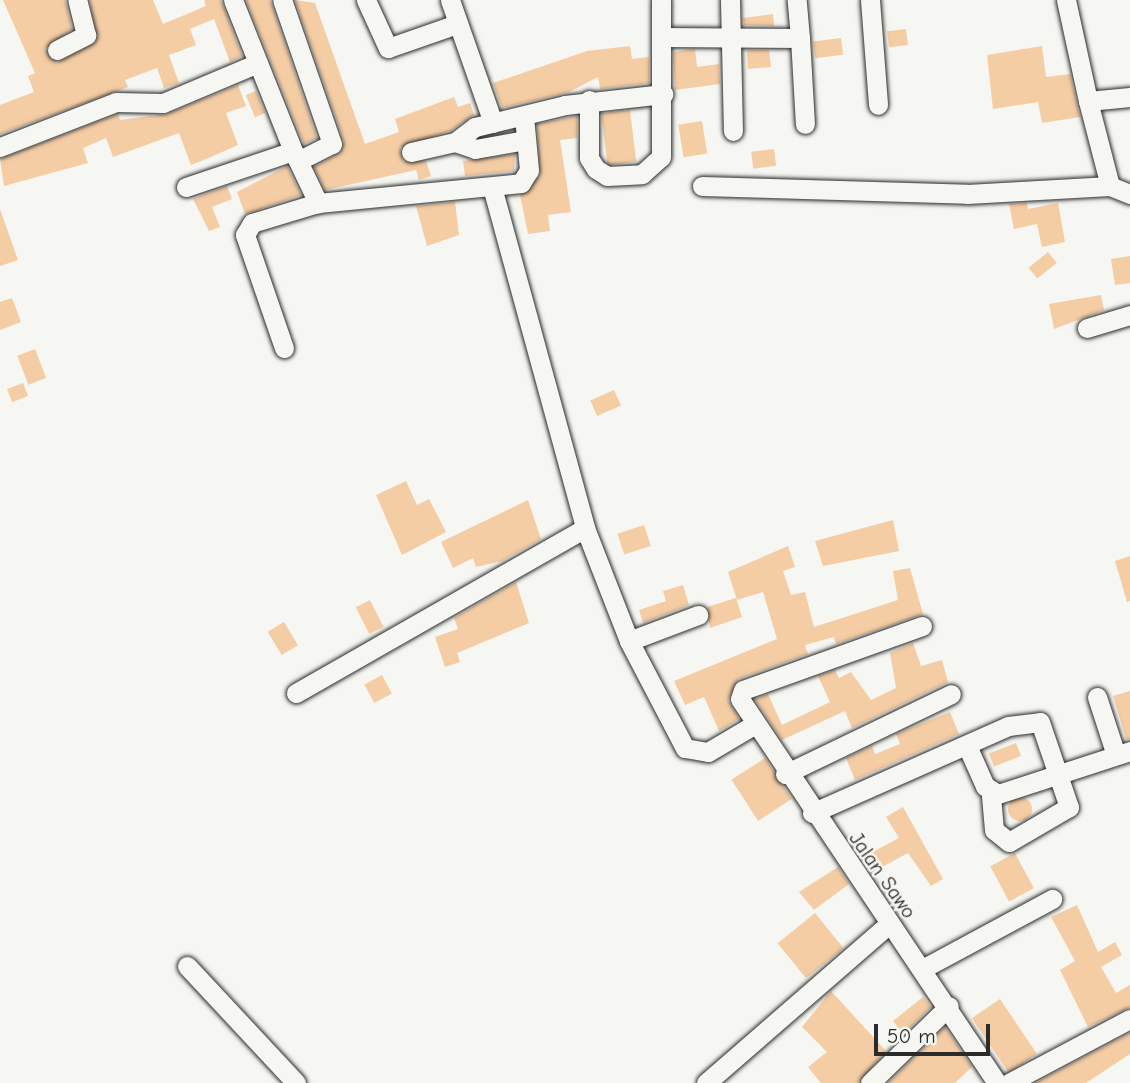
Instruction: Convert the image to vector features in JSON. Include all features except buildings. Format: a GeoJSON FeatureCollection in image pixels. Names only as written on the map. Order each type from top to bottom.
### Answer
{"type":"FeatureCollection","features":[{"type":"Feature","properties":{"kind":"street"},"geometry":{"type":"LineString","coordinates":[[57,50],[86,35],[77,0]]}},
{"type":"Feature","properties":{"kind":"street"},"geometry":{"type":"LineString","coordinates":[[233,0],[296,156],[318,203]]}},
{"type":"Feature","properties":{"kind":"street"},"geometry":{"type":"LineString","coordinates":[[186,187],[296,156],[332,141],[282,0]]}},
{"type":"Feature","properties":{"kind":"street"},"geometry":{"type":"LineString","coordinates":[[366,0],[388,48],[457,24]]}},
{"type":"Feature","properties":{"kind":"street"},"geometry":{"type":"LineString","coordinates":[[450,0],[493,123]]}},
{"type":"Feature","properties":{"kind":"street"},"geometry":{"type":"LineString","coordinates":[[589,100],[589,158],[596,169],[607,176],[642,174],[662,157],[661,0]]}},
{"type":"Feature","properties":{"kind":"street"},"geometry":{"type":"LineString","coordinates":[[730,0],[733,131]]}},
{"type":"Feature","properties":{"kind":"street"},"geometry":{"type":"LineString","coordinates":[[797,0],[805,124]]}},
{"type":"Feature","properties":{"kind":"street"},"geometry":{"type":"LineString","coordinates":[[870,0],[878,105]]}},
{"type":"Feature","properties":{"kind":"street"},"geometry":{"type":"LineString","coordinates":[[1066,0],[1110,186]]}},
{"type":"Feature","properties":{"kind":"street"},"geometry":{"type":"LineString","coordinates":[[661,37],[731,40],[800,38]]}},
{"type":"Feature","properties":{"kind":"street"},"geometry":{"type":"LineString","coordinates":[[0,147],[116,102],[163,103],[258,62]]}},
{"type":"Feature","properties":{"kind":"street"},"geometry":{"type":"LineString","coordinates":[[411,152],[455,142],[493,123],[589,100],[663,94]]}},
{"type":"Feature","properties":{"kind":"street"},"geometry":{"type":"LineString","coordinates":[[1088,101],[1130,97]]}},
{"type":"Feature","properties":{"kind":"street"},"geometry":{"type":"LineString","coordinates":[[284,348],[246,230],[269,215],[318,203],[492,187],[525,180],[524,116]]}},
{"type":"Feature","properties":{"kind":"street"},"geometry":{"type":"LineString","coordinates":[[455,142],[475,149],[526,140]]}},
{"type":"Feature","properties":{"kind":"street"},"geometry":{"type":"LineString","coordinates":[[702,186],[967,194],[1110,186],[1130,194]]}},
{"type":"Feature","properties":{"kind":"street"},"geometry":{"type":"LineString","coordinates":[[492,187],[585,528],[629,641],[685,748],[708,752],[752,726]]}},
{"type":"Feature","properties":{"kind":"street"},"geometry":{"type":"LineString","coordinates":[[1087,328],[1130,315]]}},
{"type":"Feature","properties":{"kind":"street"},"geometry":{"type":"LineString","coordinates":[[296,692],[585,528]]}},
{"type":"Feature","properties":{"kind":"street"},"geometry":{"type":"LineString","coordinates":[[629,641],[698,615]]}},
{"type":"Feature","properties":{"kind":"street","name":"Jalan Sawo"},"geometry":{"type":"LineString","coordinates":[[922,626],[743,690],[740,699],[752,726],[889,925],[949,1006],[997,1083]]}},
{"type":"Feature","properties":{"kind":"street"},"geometry":{"type":"LineString","coordinates":[[785,774],[951,694]]}},
{"type":"Feature","properties":{"kind":"street"},"geometry":{"type":"LineString","coordinates":[[991,792],[1123,753],[1097,697]]}},
{"type":"Feature","properties":{"kind":"street"},"geometry":{"type":"LineString","coordinates":[[812,813],[1031,719],[1045,727],[1069,807],[1009,842],[994,830],[991,792],[968,748]]}},
{"type":"Feature","properties":{"kind":"street"},"geometry":{"type":"LineString","coordinates":[[922,969],[1052,899]]}},
{"type":"Feature","properties":{"kind":"street"},"geometry":{"type":"LineString","coordinates":[[706,1083],[889,925]]}},
{"type":"Feature","properties":{"kind":"street"},"geometry":{"type":"LineString","coordinates":[[187,966],[296,1083]]}},
{"type":"Feature","properties":{"kind":"street"},"geometry":{"type":"LineString","coordinates":[[870,1083],[949,1006]]}},
{"type":"Feature","properties":{"kind":"street"},"geometry":{"type":"LineString","coordinates":[[1009,1083],[1130,1019]]}}]}
